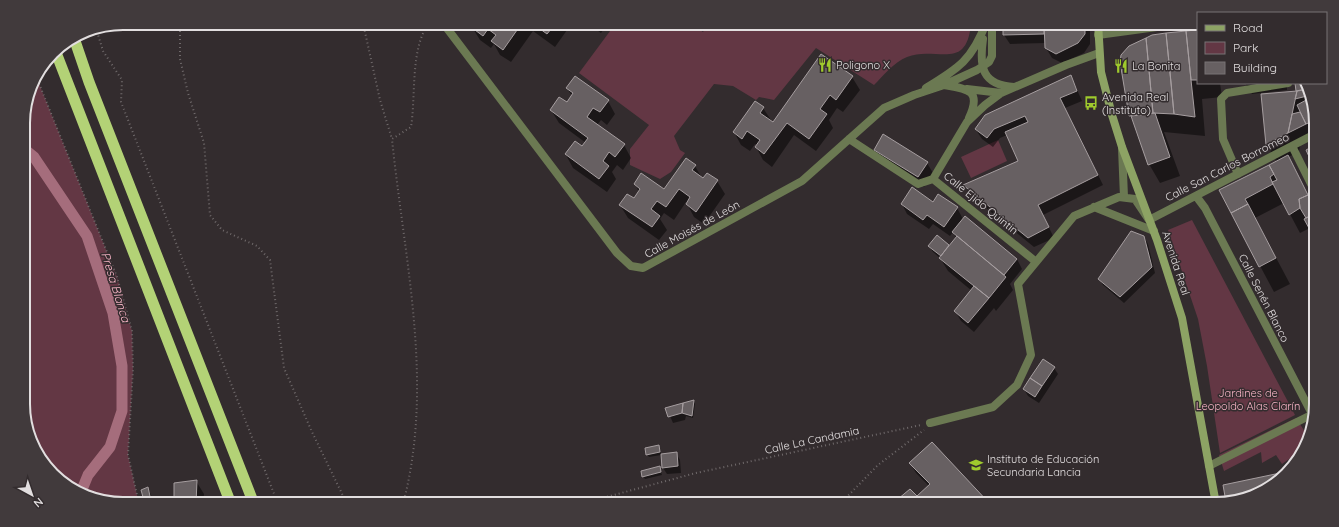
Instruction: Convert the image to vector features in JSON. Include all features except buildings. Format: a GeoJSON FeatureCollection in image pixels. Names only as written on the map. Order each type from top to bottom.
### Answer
{"type":"FeatureCollection","features":[{"type":"Feature","properties":{"kind":"highway"},"geometry":{"type":"LineString","coordinates":[[76,44],[92,89],[251,497]]}},
{"type":"Feature","properties":{"kind":"highway"},"geometry":{"type":"LineString","coordinates":[[58,57],[228,497]]}},
{"type":"Feature","properties":{"kind":"main road","name":"Avenida Real"},"geometry":{"type":"LineString","coordinates":[[1098,30],[1101,72],[1122,147],[1154,232],[1182,318],[1215,497]]}},
{"type":"Feature","properties":{"kind":"street","name":"Calle Moisés de León"},"geometry":{"type":"LineString","coordinates":[[448,30],[617,253],[626,263],[636,268],[649,266],[802,181],[884,108],[914,95],[944,85],[982,67],[985,30]]}},
{"type":"Feature","properties":{"kind":"street","name":"Calle Moisés de León"},"geometry":{"type":"LineString","coordinates":[[914,95],[960,66],[976,48],[984,30]]}},
{"type":"Feature","properties":{"kind":"street"},"geometry":{"type":"LineString","coordinates":[[992,30],[992,56],[982,67],[988,78],[993,83],[1000,86],[1015,87]]}},
{"type":"Feature","properties":{"kind":"street"},"geometry":{"type":"LineString","coordinates":[[1098,35],[1135,30]]}},
{"type":"Feature","properties":{"kind":"street"},"geometry":{"type":"LineString","coordinates":[[967,122],[984,105],[1001,93],[1066,65],[1099,53]]}},
{"type":"Feature","properties":{"kind":"street"},"geometry":{"type":"LineString","coordinates":[[1238,174],[1223,139],[1221,99],[1228,93],[1282,84]]}},
{"type":"Feature","properties":{"kind":"street","name":"Calle Moisés de León"},"geometry":{"type":"LineString","coordinates":[[944,85],[1001,93]]}},
{"type":"Feature","properties":{"kind":"street"},"geometry":{"type":"LineString","coordinates":[[932,179],[967,122],[974,106],[975,100],[967,89]]}},
{"type":"Feature","properties":{"kind":"street","name":"Calle San Carlos Borromeo"},"geometry":{"type":"LineString","coordinates":[[1149,220],[1309,137]]}},
{"type":"Feature","properties":{"kind":"street","name":"Calle Ejido Quintin"},"geometry":{"type":"LineString","coordinates":[[849,138],[918,184],[932,179],[1035,261]]}},
{"type":"Feature","properties":{"kind":"street"},"geometry":{"type":"LineString","coordinates":[[1292,146],[1309,180]]}},
{"type":"Feature","properties":{"kind":"street"},"geometry":{"type":"LineString","coordinates":[[1122,147],[1124,197]]}},
{"type":"Feature","properties":{"kind":"street","name":"Calle Senén Blanco"},"geometry":{"type":"LineString","coordinates":[[1196,196],[1205,208],[1309,408]]}},
{"type":"Feature","properties":{"kind":"street"},"geometry":{"type":"LineString","coordinates":[[930,423],[993,407],[1017,385],[1031,355],[1018,284],[1035,261],[1074,216],[1094,207],[1124,197],[1135,199],[1149,220]]}},
{"type":"Feature","properties":{"kind":"street"},"geometry":{"type":"LineString","coordinates":[[1094,207],[1154,232]]}},
{"type":"Feature","properties":{"kind":"street"},"geometry":{"type":"LineString","coordinates":[[1209,466],[1308,418]]}},
{"type":"Feature","properties":{"kind":"path"},"geometry":{"type":"LineString","coordinates":[[180,30],[180,59],[188,93],[204,143],[210,215],[222,230],[257,246],[270,260],[284,368],[312,432],[344,497]]}},
{"type":"Feature","properties":{"kind":"path"},"geometry":{"type":"LineString","coordinates":[[365,30],[380,100],[392,139],[415,325],[418,414],[410,478],[405,497]]}},
{"type":"Feature","properties":{"kind":"path"},"geometry":{"type":"LineString","coordinates":[[392,139],[411,127],[417,54],[424,30]]}},
{"type":"Feature","properties":{"kind":"path"},"geometry":{"type":"LineString","coordinates":[[98,34],[103,51],[122,80],[121,102],[275,497]]}},
{"type":"Feature","properties":{"kind":"path"},"geometry":{"type":"LineString","coordinates":[[39,84],[117,277],[132,331],[133,369],[128,455],[137,497]]}},
{"type":"Feature","properties":{"kind":"path"},"geometry":{"type":"LineString","coordinates":[[847,497],[878,465],[921,433],[930,423]]}},
{"type":"Feature","properties":{"kind":"path","name":"Calle La Candamia"},"geometry":{"type":"LineString","coordinates":[[606,497],[696,473],[930,423]]}},
{"type":"Feature","properties":{"kind":"green space"},"geometry":{"type":"Polygon","coordinates":[[[611,30],[700,30],[703,32],[704,30],[970,30],[968,38],[963,48],[956,53],[918,54],[907,57],[893,66],[874,85],[816,48],[774,100],[759,97],[756,100],[733,86],[714,84],[674,136],[680,150],[685,153],[671,172],[660,179],[630,165],[630,149],[649,125],[579,73],[611,30]]]}},
{"type":"Feature","properties":{"kind":"green space"},"geometry":{"type":"Polygon","coordinates":[[[39,84],[117,277],[132,331],[133,369],[128,455],[137,497],[111,496],[93,492],[72,481],[53,465],[40,445],[32,422],[30,410],[30,117],[33,99],[39,84]]]}},
{"type":"Feature","properties":{"kind":"green space"},"geometry":{"type":"Polygon","coordinates":[[[998,140],[1007,161],[971,178],[961,157],[998,140]]]}},
{"type":"Feature","properties":{"kind":"green space","name":"Jardines de Leopoldo Alas Clarín"},"geometry":{"type":"Polygon","coordinates":[[[1192,220],[1295,415],[1220,453],[1207,366],[1198,319],[1168,230],[1192,220]]]}},
{"type":"Feature","properties":{"kind":"green space"},"geometry":{"type":"Polygon","coordinates":[[[1296,418],[1305,432],[1291,458],[1282,464],[1276,455],[1262,463],[1261,452],[1224,471],[1219,455],[1296,418]]]}},
{"type":"Feature","properties":{"kind":"waterway","name":"Presa Blanca"},"geometry":{"type":"LineString","coordinates":[[30,154],[34,157],[87,236],[113,313],[122,366],[122,411],[110,447],[88,475],[83,487]]}},
{"type":"Feature","properties":{"kind":"place","name":"Poligono X"},"geometry":{"type":"Point","coordinates":[825,65]}},
{"type":"Feature","properties":{"kind":"place","name":"La Bonita"},"geometry":{"type":"Point","coordinates":[1121,66]}},
{"type":"Feature","properties":{"kind":"place","name":"Avenida Real (Instituto)"},"geometry":{"type":"Point","coordinates":[1091,103]}},
{"type":"Feature","properties":{"kind":"place","name":"Instituto de Educación Secundaria Lancia"},"geometry":{"type":"Point","coordinates":[976,465]}}]}
